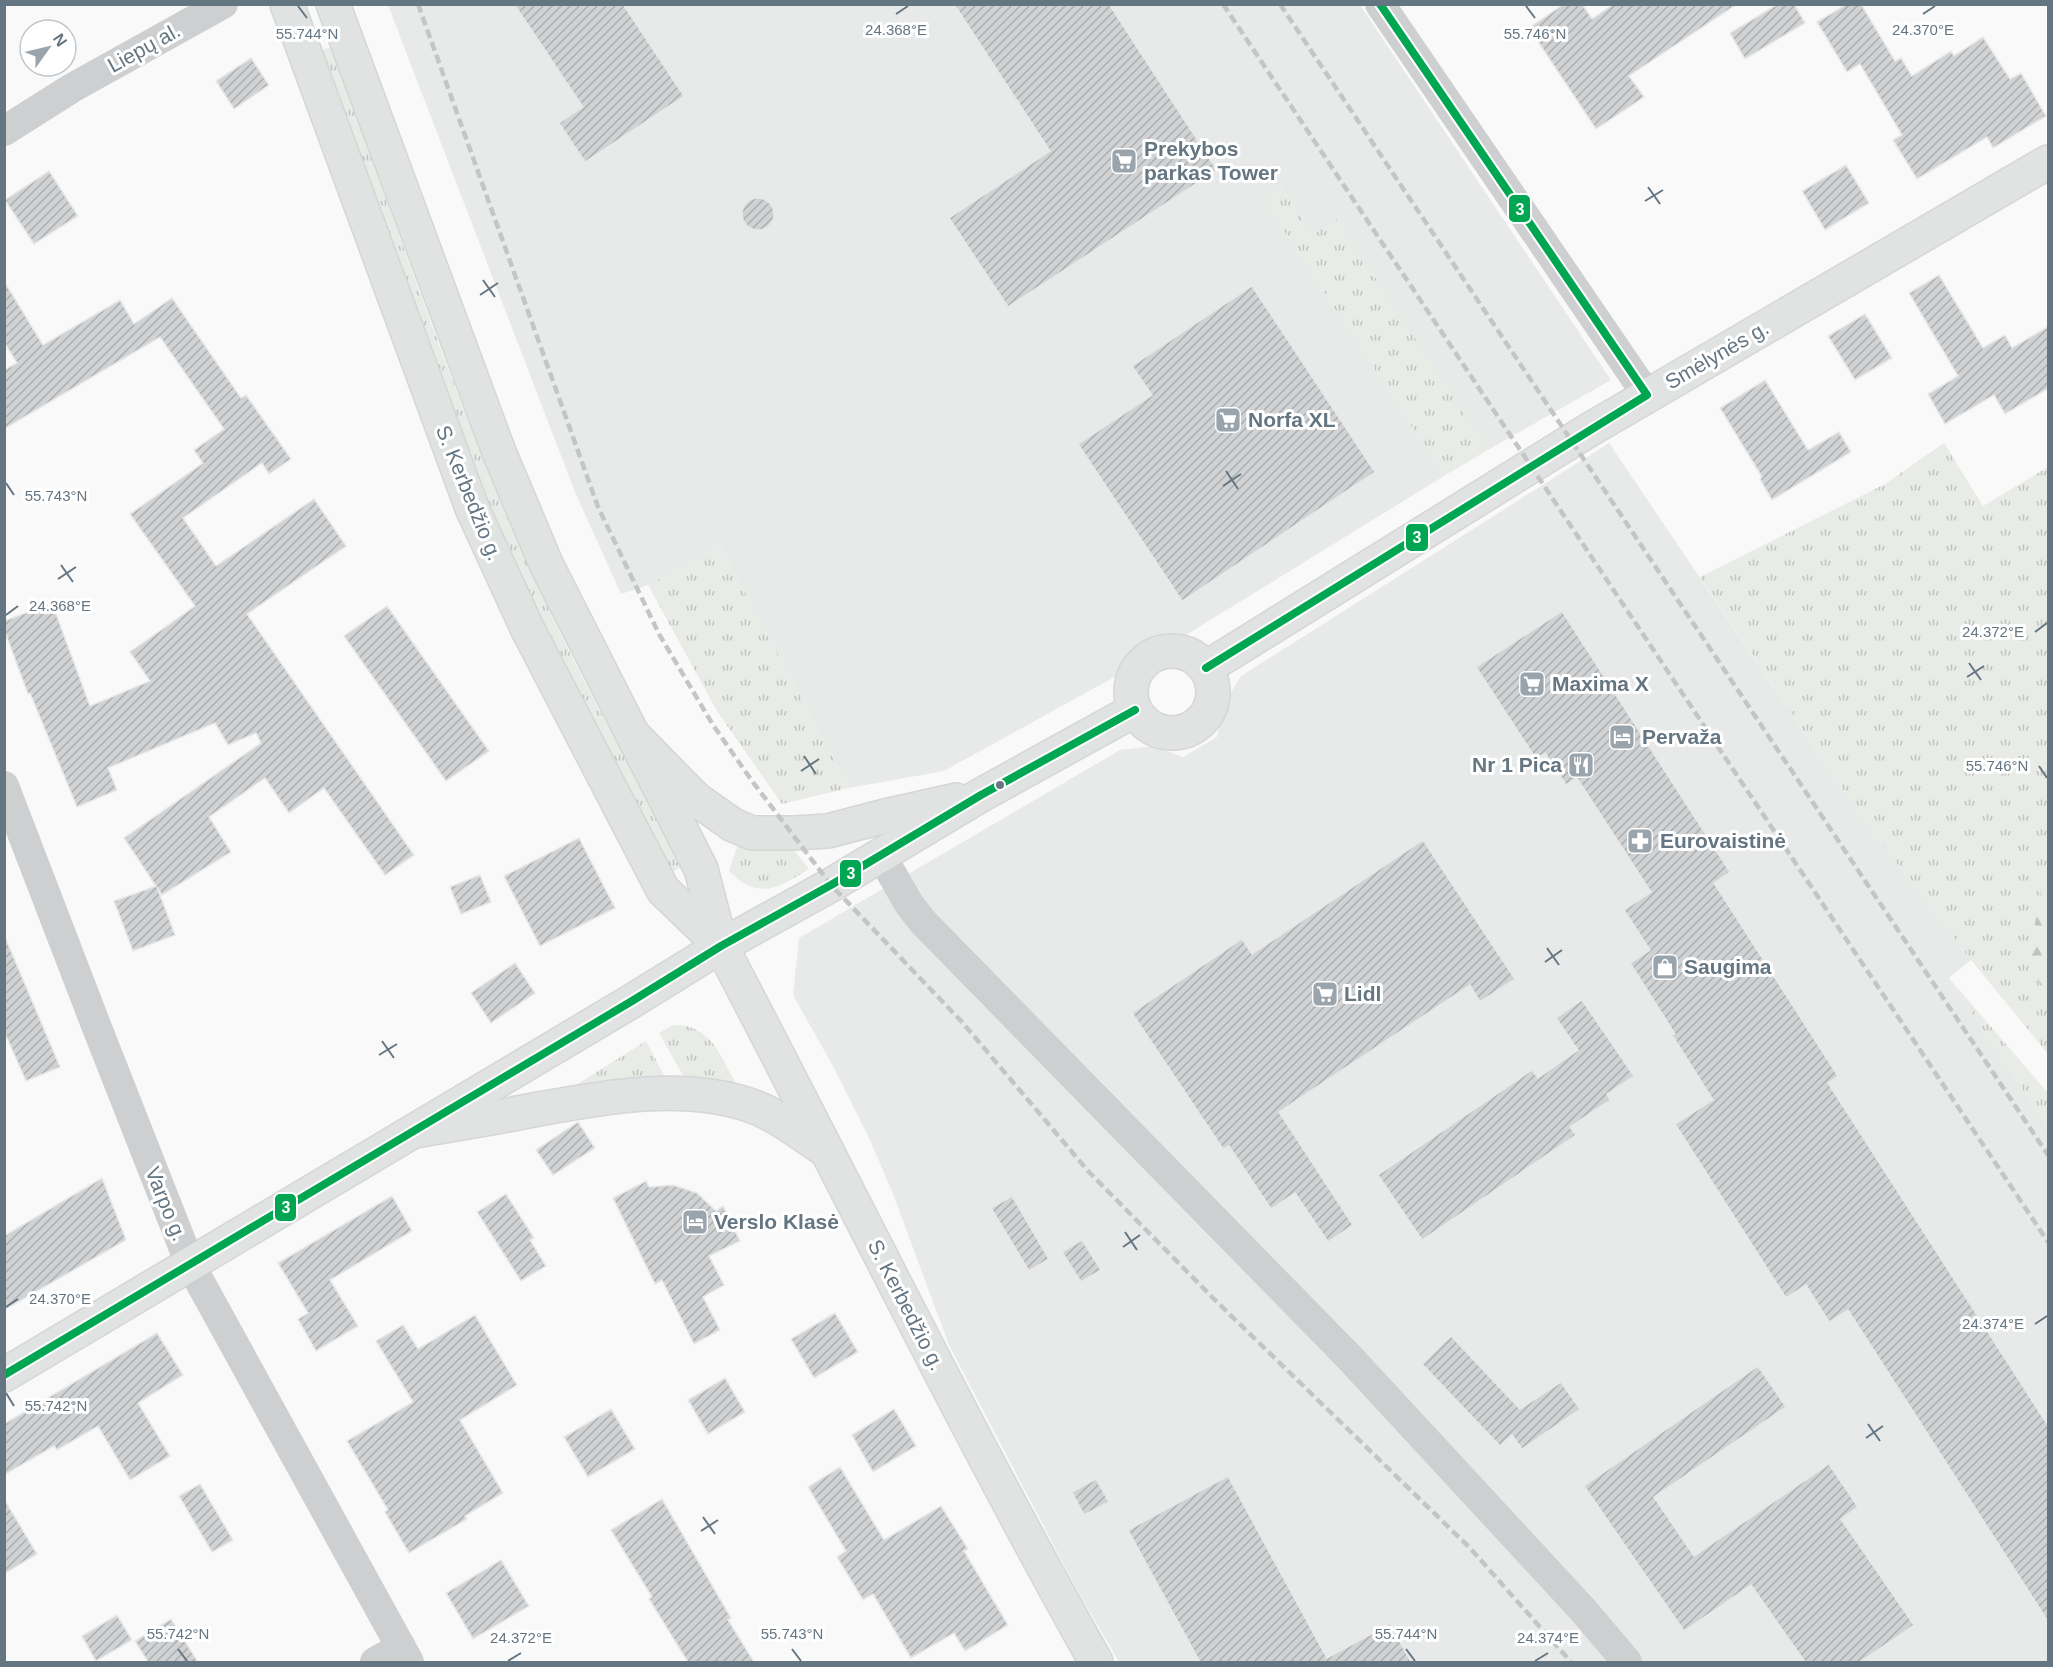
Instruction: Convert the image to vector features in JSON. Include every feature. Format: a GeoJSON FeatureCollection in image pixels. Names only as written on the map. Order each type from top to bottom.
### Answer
{"type":"FeatureCollection","features":[{"type":"Feature","properties":{"kind":"main road","name":"S. Kerbedžio g."},"geometry":{"type":"LineString","coordinates":[[287,4],[472,508],[522,618],[663,890],[721,946]]}},
{"type":"Feature","properties":{"kind":"main road","name":"S. Kerbedžio g."},"geometry":{"type":"LineString","coordinates":[[333,4],[499,452],[547,566],[701,869],[721,946],[1002,1491],[1096,1662]]}},
{"type":"Feature","properties":{"kind":"main road","name":"Smėlynės g."},"geometry":{"type":"LineString","coordinates":[[1206,668],[1647,395],[2049,162]]}},
{"type":"Feature","properties":{"kind":"main road"},"geometry":{"type":"LineString","coordinates":[[1178,651],[1189,654],[1206,668],[1213,692],[1212,704],[1198,724],[1187,731],[1163,732],[1151,728],[1135,710],[1131,699],[1131,688],[1138,667],[1146,659],[1156,654],[1178,651]]}},
{"type":"Feature","properties":{"kind":"main road"},"geometry":{"type":"LineString","coordinates":[[4,1375],[721,946],[981,795],[1135,710]]}},
{"type":"Feature","properties":{"kind":"main road"},"geometry":{"type":"LineString","coordinates":[[633,735],[696,799],[733,825],[752,833],[828,831],[981,795]]}},
{"type":"Feature","properties":{"kind":"main road"},"geometry":{"type":"LineString","coordinates":[[413,1131],[591,1099],[645,1094],[692,1095],[726,1099],[749,1105],[773,1116],[828,1152]]}},
{"type":"Feature","properties":{"kind":"street","name":"Liepų al."},"geometry":{"type":"LineString","coordinates":[[4,131],[72,88],[223,4]]}},
{"type":"Feature","properties":{"kind":"street"},"geometry":{"type":"LineString","coordinates":[[1380,4],[1647,395]]}},
{"type":"Feature","properties":{"kind":"street","name":"Varpo g."},"geometry":{"type":"LineString","coordinates":[[4,786],[190,1264],[405,1655]]}},
{"type":"Feature","properties":{"kind":"street"},"geometry":{"type":"LineString","coordinates":[[881,855],[909,904],[923,922],[1350,1357],[1583,1610],[1627,1662]]}},
{"type":"Feature","properties":{"kind":"street"},"geometry":{"type":"LineString","coordinates":[[375,1662],[405,1655]]}},
{"type":"Feature","properties":{"kind":"shaded area"},"geometry":{"type":"Polygon","coordinates":[[[388,5],[1360,5],[1611,380],[1488,450],[1337,220],[1312,235],[1280,185],[1263,198],[1444,476],[1147,659],[944,771],[849,788],[720,545],[648,585],[621,594],[575,492],[388,5]]]}},
{"type":"Feature","properties":{"kind":"shaded area"},"geometry":{"type":"Polygon","coordinates":[[[1609,443],[1862,818],[1971,960],[1949,978],[2048,1128],[2048,1662],[1119,1662],[1076,1588],[949,1345],[893,1194],[869,1138],[834,1068],[793,995],[799,938],[1120,750],[1154,746],[1183,757],[1217,737],[1224,704],[1241,676],[1609,443]]]}},
{"type":"Feature","properties":{"kind":"green space"},"geometry":{"type":"Polygon","coordinates":[[[331,47],[470,427],[522,551],[559,631],[683,866],[672,872],[548,636],[475,474],[317,52],[331,47]]]}},
{"type":"Feature","properties":{"kind":"green space"},"geometry":{"type":"Polygon","coordinates":[[[1280,185],[1312,235],[1337,219],[1488,450],[1444,476],[1262,197],[1280,185]]]}},
{"type":"Feature","properties":{"kind":"green space"},"geometry":{"type":"Polygon","coordinates":[[[1944,443],[1983,506],[2048,467],[2048,858],[2029,953],[2048,1004],[2048,1054],[1971,960],[1862,818],[1700,577],[1885,484],[1944,443]]]}},
{"type":"Feature","properties":{"kind":"green space"},"geometry":{"type":"Polygon","coordinates":[[[720,545],[849,788],[782,804],[717,711],[648,585],[720,545]]]}},
{"type":"Feature","properties":{"kind":"green space"},"geometry":{"type":"Polygon","coordinates":[[[739,841],[792,848],[809,869],[778,886],[759,889],[750,886],[729,871],[739,841]]]}},
{"type":"Feature","properties":{"kind":"green space"},"geometry":{"type":"Polygon","coordinates":[[[2048,858],[2048,1004],[2029,953],[2048,858]]]}},
{"type":"Feature","properties":{"kind":"green space"},"geometry":{"type":"Polygon","coordinates":[[[1949,978],[2048,1093],[2048,1128],[1949,978]]]}},
{"type":"Feature","properties":{"kind":"green space"},"geometry":{"type":"Polygon","coordinates":[[[673,1025],[697,1030],[706,1037],[720,1054],[738,1087],[685,1079],[659,1033],[673,1025]]]}},
{"type":"Feature","properties":{"kind":"green space"},"geometry":{"type":"Polygon","coordinates":[[[646,1041],[665,1077],[571,1088],[646,1041]]]}},
{"type":"Feature","properties":{"kind":"building"},"geometry":{"type":"Polygon","coordinates":[[[514,4],[623,4],[684,96],[585,162],[559,123],[583,107],[514,4]]]}},
{"type":"Feature","properties":{"kind":"building","name":"Prekybos parkas Tower"},"geometry":{"type":"Polygon","coordinates":[[[954,4],[1109,4],[1217,170],[1008,307],[949,218],[1050,151],[954,4]]]}},
{"type":"Feature","properties":{"kind":"building"},"geometry":{"type":"Polygon","coordinates":[[[1564,4],[1582,4],[1592,19],[1614,4],[1737,4],[1629,76],[1644,97],[1596,129],[1529,28],[1564,4]]]}},
{"type":"Feature","properties":{"kind":"building"},"geometry":{"type":"Polygon","coordinates":[[[1778,4],[1794,4],[1805,23],[1745,59],[1730,33],[1778,4]]]}},
{"type":"Feature","properties":{"kind":"building"},"geometry":{"type":"Polygon","coordinates":[[[1847,4],[1861,4],[1895,61],[1901,58],[1912,76],[1951,51],[1954,56],[1983,37],[2010,79],[2021,73],[2046,116],[1993,148],[1987,137],[1917,179],[1893,140],[1902,135],[1860,64],[1847,72],[1817,22],[1847,4]]]}},
{"type":"Feature","properties":{"kind":"building"},"geometry":{"type":"Polygon","coordinates":[[[251,58],[269,85],[234,109],[216,81],[251,58]]]}},
{"type":"Feature","properties":{"kind":"building"},"geometry":{"type":"Polygon","coordinates":[[[1846,165],[1869,203],[1825,230],[1802,191],[1846,165]]]}},
{"type":"Feature","properties":{"kind":"building"},"geometry":{"type":"Polygon","coordinates":[[[49,171],[78,216],[34,244],[5,200],[49,171]]]}},
{"type":"Feature","properties":{"kind":"building"},"geometry":{"type":"Polygon","coordinates":[[[758,198],[769,203],[774,214],[769,225],[758,230],[747,225],[742,214],[747,203],[758,198]]]}},
{"type":"Feature","properties":{"kind":"building"},"geometry":{"type":"Polygon","coordinates":[[[1939,275],[1983,348],[2005,335],[2012,348],[2049,326],[2049,388],[2005,414],[1994,395],[1945,424],[1928,394],[1958,376],[1909,293],[1939,275]]]}},
{"type":"Feature","properties":{"kind":"building"},"geometry":{"type":"Polygon","coordinates":[[[4,281],[43,345],[120,300],[134,324],[172,298],[241,398],[246,395],[291,459],[269,474],[262,463],[183,518],[216,566],[314,499],[346,546],[247,614],[414,855],[385,875],[324,788],[289,813],[265,778],[209,817],[231,852],[162,895],[157,887],[175,935],[133,951],[114,901],[156,886],[124,838],[261,743],[256,733],[228,745],[215,723],[108,768],[117,790],[77,807],[30,693],[28,694],[4,629],[4,621],[52,603],[90,706],[150,681],[130,652],[195,606],[130,514],[203,463],[194,450],[224,429],[160,337],[4,429],[4,370],[17,363],[4,342],[4,281]]]}},
{"type":"Feature","properties":{"kind":"building","name":"Norfa XL"},"geometry":{"type":"Polygon","coordinates":[[[1252,286],[1375,472],[1182,601],[1078,444],[1152,395],[1132,366],[1252,286]]]}},
{"type":"Feature","properties":{"kind":"building"},"geometry":{"type":"Polygon","coordinates":[[[1865,314],[1892,358],[1855,380],[1828,336],[1865,314]]]}},
{"type":"Feature","properties":{"kind":"building"},"geometry":{"type":"Polygon","coordinates":[[[1765,380],[1808,450],[1839,432],[1851,452],[1772,500],[1760,479],[1762,477],[1720,408],[1765,380]]]}},
{"type":"Feature","properties":{"kind":"building"},"geometry":{"type":"Polygon","coordinates":[[[387,606],[489,751],[446,781],[344,636],[387,606]]]}},
{"type":"Feature","properties":{"kind":"building"},"geometry":{"type":"Polygon","coordinates":[[[1562,611],[1730,872],[1714,883],[1838,1076],[1828,1083],[2049,1427],[2049,1623],[1848,1310],[1829,1322],[1806,1285],[1786,1298],[1675,1124],[1713,1100],[1630,963],[1650,950],[1624,910],[1651,892],[1577,778],[1566,785],[1545,753],[1536,759],[1476,667],[1562,611]]]}},
{"type":"Feature","properties":{"kind":"building"},"geometry":{"type":"Polygon","coordinates":[[[579,838],[615,908],[540,946],[504,876],[579,838]]]}},
{"type":"Feature","properties":{"kind":"building","name":"Lidl"},"geometry":{"type":"Polygon","coordinates":[[[1423,840],[1515,979],[1480,1002],[1470,985],[1279,1112],[1353,1225],[1328,1242],[1295,1193],[1271,1209],[1229,1146],[1223,1149],[1132,1013],[1242,939],[1252,954],[1423,840]]]}},
{"type":"Feature","properties":{"kind":"building"},"geometry":{"type":"Polygon","coordinates":[[[480,875],[491,902],[461,914],[450,887],[480,875]]]}},
{"type":"Feature","properties":{"kind":"building"},"geometry":{"type":"Polygon","coordinates":[[[5,937],[60,1067],[26,1081],[4,1031],[5,937]]]}},
{"type":"Feature","properties":{"kind":"building"},"geometry":{"type":"Polygon","coordinates":[[[515,963],[535,993],[491,1023],[471,993],[515,963]]]}},
{"type":"Feature","properties":{"kind":"building"},"geometry":{"type":"Polygon","coordinates":[[[1582,1000],[1634,1076],[1607,1094],[1610,1100],[1570,1127],[1576,1135],[1422,1240],[1378,1175],[1532,1070],[1538,1078],[1578,1050],[1556,1018],[1582,1000]]]}},
{"type":"Feature","properties":{"kind":"building"},"geometry":{"type":"Polygon","coordinates":[[[578,1122],[595,1148],[553,1175],[536,1150],[578,1122]]]}},
{"type":"Feature","properties":{"kind":"building"},"geometry":{"type":"Polygon","coordinates":[[[102,1178],[126,1240],[4,1310],[4,1236],[102,1178]]]}},
{"type":"Feature","properties":{"kind":"building"},"geometry":{"type":"Polygon","coordinates":[[[646,1181],[649,1187],[673,1185],[697,1193],[716,1211],[723,1206],[740,1241],[709,1256],[724,1285],[703,1297],[720,1330],[694,1344],[662,1280],[655,1284],[613,1198],[646,1181]]]}},
{"type":"Feature","properties":{"kind":"building"},"geometry":{"type":"Polygon","coordinates":[[[506,1194],[534,1238],[530,1240],[546,1266],[521,1281],[477,1212],[506,1194]]]}},
{"type":"Feature","properties":{"kind":"building"},"geometry":{"type":"Polygon","coordinates":[[[392,1196],[412,1231],[330,1280],[358,1326],[316,1351],[298,1319],[308,1313],[278,1263],[392,1196]]]}},
{"type":"Feature","properties":{"kind":"building"},"geometry":{"type":"Polygon","coordinates":[[[1012,1196],[1049,1259],[1029,1271],[991,1208],[1012,1196]]]}},
{"type":"Feature","properties":{"kind":"building"},"geometry":{"type":"Polygon","coordinates":[[[1082,1240],[1101,1270],[1081,1282],[1062,1252],[1082,1240]]]}},
{"type":"Feature","properties":{"kind":"building"},"geometry":{"type":"Polygon","coordinates":[[[835,1313],[858,1352],[814,1378],[791,1339],[835,1313]]]}},
{"type":"Feature","properties":{"kind":"building"},"geometry":{"type":"Polygon","coordinates":[[[475,1315],[517,1385],[460,1420],[503,1493],[465,1516],[467,1519],[409,1553],[385,1512],[388,1510],[347,1441],[413,1402],[376,1341],[403,1325],[418,1349],[475,1315]]]}},
{"type":"Feature","properties":{"kind":"building"},"geometry":{"type":"Polygon","coordinates":[[[157,1333],[183,1375],[138,1403],[170,1456],[130,1480],[98,1426],[57,1450],[54,1446],[4,1475],[4,1424],[157,1333]]]}},
{"type":"Feature","properties":{"kind":"building"},"geometry":{"type":"Polygon","coordinates":[[[1451,1336],[1520,1409],[1561,1382],[1580,1409],[1522,1449],[1512,1435],[1500,1446],[1422,1364],[1451,1336]]]}},
{"type":"Feature","properties":{"kind":"building"},"geometry":{"type":"Polygon","coordinates":[[[1758,1366],[1786,1407],[1654,1497],[1694,1556],[1829,1464],[1858,1507],[1841,1519],[1914,1625],[1860,1662],[1805,1662],[1751,1585],[1684,1631],[1584,1486],[1758,1366]]]}},
{"type":"Feature","properties":{"kind":"building"},"geometry":{"type":"Polygon","coordinates":[[[725,1378],[745,1412],[708,1434],[688,1400],[725,1378]]]}},
{"type":"Feature","properties":{"kind":"building"},"geometry":{"type":"Polygon","coordinates":[[[611,1409],[635,1449],[588,1477],[564,1437],[611,1409]]]}},
{"type":"Feature","properties":{"kind":"building"},"geometry":{"type":"Polygon","coordinates":[[[894,1409],[916,1446],[873,1472],[852,1435],[894,1409]]]}},
{"type":"Feature","properties":{"kind":"building"},"geometry":{"type":"Polygon","coordinates":[[[840,1467],[884,1540],[941,1506],[968,1549],[964,1551],[1008,1625],[965,1651],[954,1633],[911,1658],[873,1594],[863,1600],[837,1557],[846,1551],[808,1487],[840,1467]]]}},
{"type":"Feature","properties":{"kind":"building"},"geometry":{"type":"Polygon","coordinates":[[[1228,1476],[1327,1658],[1390,1624],[1411,1662],[1200,1662],[1128,1530],[1228,1476]]]}},
{"type":"Feature","properties":{"kind":"building"},"geometry":{"type":"Polygon","coordinates":[[[1096,1479],[1109,1502],[1084,1515],[1072,1492],[1096,1479]]]}},
{"type":"Feature","properties":{"kind":"building"},"geometry":{"type":"Polygon","coordinates":[[[200,1484],[233,1540],[212,1552],[179,1496],[200,1484]]]}},
{"type":"Feature","properties":{"kind":"building"},"geometry":{"type":"Polygon","coordinates":[[[4,1499],[37,1554],[4,1574],[4,1499]]]}},
{"type":"Feature","properties":{"kind":"building"},"geometry":{"type":"Polygon","coordinates":[[[662,1499],[731,1618],[728,1620],[754,1662],[688,1662],[649,1599],[652,1597],[611,1530],[662,1499]]]}},
{"type":"Feature","properties":{"kind":"building"},"geometry":{"type":"Polygon","coordinates":[[[501,1560],[529,1606],[473,1639],[446,1593],[501,1560]]]}},
{"type":"Feature","properties":{"kind":"building"},"geometry":{"type":"Polygon","coordinates":[[[117,1615],[132,1640],[96,1661],[82,1636],[117,1615]]]}},
{"type":"Feature","properties":{"kind":"building"},"geometry":{"type":"Polygon","coordinates":[[[171,1619],[198,1662],[148,1662],[135,1641],[171,1619]]]}},
{"type":"Feature","properties":{"kind":"railway"},"geometry":{"type":"LineString","coordinates":[[418,4],[598,507],[659,634],[713,725],[752,781],[831,885],[962,1022],[1089,1172],[1213,1298],[1470,1548],[1571,1662]]}},
{"type":"Feature","properties":{"kind":"railway"},"geometry":{"type":"LineString","coordinates":[[1223,4],[2048,1242]]}},
{"type":"Feature","properties":{"kind":"railway"},"geometry":{"type":"LineString","coordinates":[[1280,4],[2048,1155]]}},
{"type":"Feature","properties":{"kind":"transit line","name":"3"},"geometry":{"type":"LineString","coordinates":[[1206,668],[1647,395],[1380,4]]}},
{"type":"Feature","properties":{"kind":"transit line","name":"3"},"geometry":{"type":"LineString","coordinates":[[4,1375],[721,946],[831,885],[981,795],[1135,710]]}},
{"type":"Feature","properties":{"kind":"place","name":"Prekybos parkas Tower"},"geometry":{"type":"Point","coordinates":[1124,161]}},
{"type":"Feature","properties":{"kind":"place","name":"Norfa XL"},"geometry":{"type":"Point","coordinates":[1228,420]}},
{"type":"Feature","properties":{"kind":"place","name":"Maxima X"},"geometry":{"type":"Point","coordinates":[1532,684]}},
{"type":"Feature","properties":{"kind":"place","name":"Pervaža"},"geometry":{"type":"Point","coordinates":[1622,737]}},
{"type":"Feature","properties":{"kind":"place","name":"Nr 1 Pica"},"geometry":{"type":"Point","coordinates":[1581,765]}},
{"type":"Feature","properties":{"kind":"place","name":"Eurovaistinė"},"geometry":{"type":"Point","coordinates":[1640,841]}},
{"type":"Feature","properties":{"kind":"place","name":"Saugima"},"geometry":{"type":"Point","coordinates":[1665,967]}},
{"type":"Feature","properties":{"kind":"place","name":"Lidl"},"geometry":{"type":"Point","coordinates":[1325,994]}},
{"type":"Feature","properties":{"kind":"place","name":"Verslo Klasė"},"geometry":{"type":"Point","coordinates":[695,1222]}}]}
